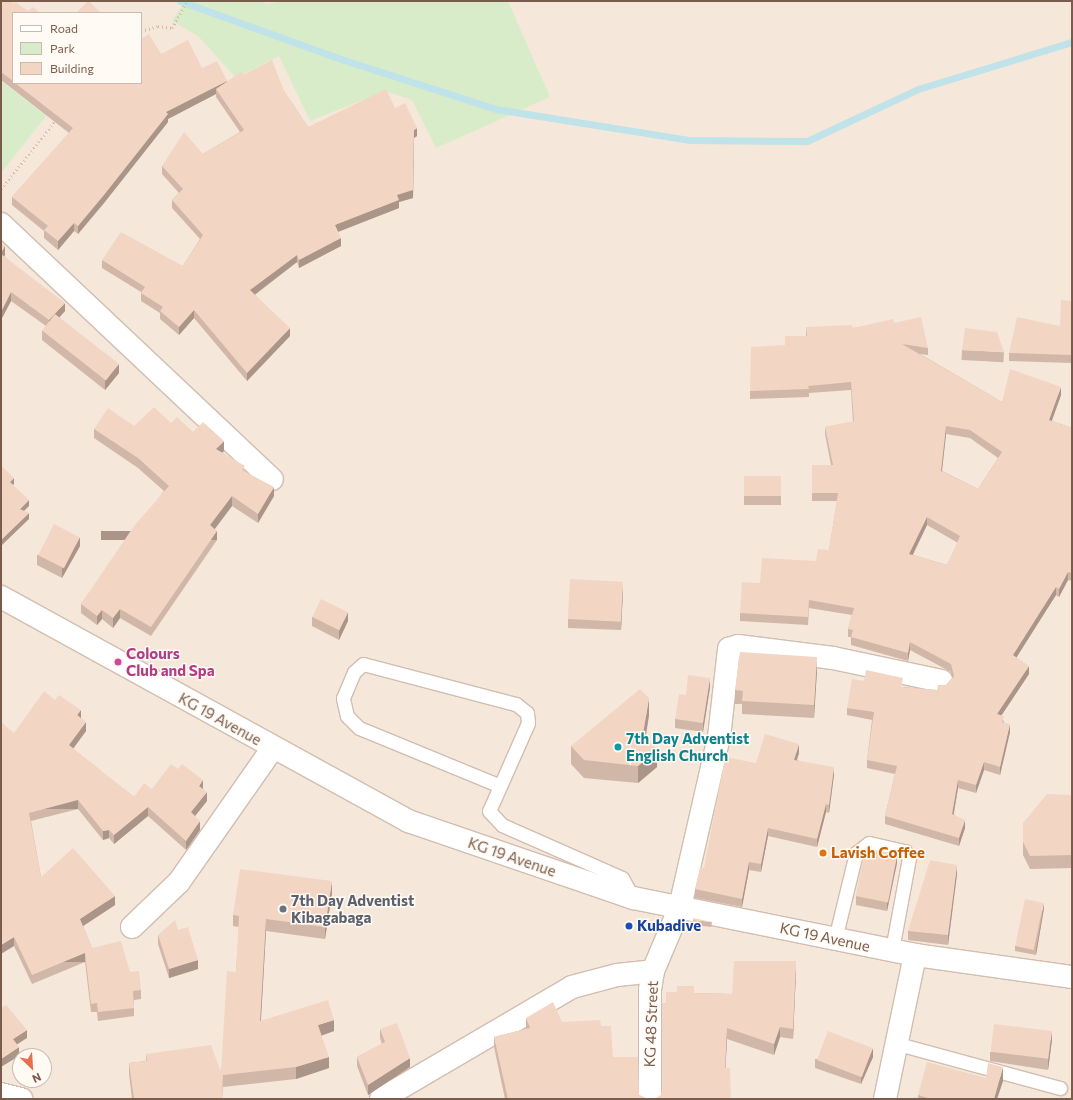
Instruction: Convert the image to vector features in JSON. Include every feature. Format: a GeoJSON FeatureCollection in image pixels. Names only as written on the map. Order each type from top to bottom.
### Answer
{"type":"FeatureCollection","features":[{"type":"Feature","properties":{"kind":"street"},"geometry":{"type":"LineString","coordinates":[[1,224],[272,479]]}},
{"type":"Feature","properties":{"kind":"street","name":"KG 19 Avenue"},"geometry":{"type":"LineString","coordinates":[[1,597],[408,821],[633,898],[915,955],[1072,977]]}},
{"type":"Feature","properties":{"kind":"street","name":"KG 48 Street"},"geometry":{"type":"LineString","coordinates":[[650,1099],[650,990],[653,971],[680,907],[719,738],[729,649],[738,646],[833,658],[942,681]]}},
{"type":"Feature","properties":{"kind":"street"},"geometry":{"type":"LineString","coordinates":[[132,927],[179,882],[273,748]]}},
{"type":"Feature","properties":{"kind":"street"},"geometry":{"type":"LineString","coordinates":[[885,1099],[898,1044],[915,955]]}},
{"type":"Feature","properties":{"kind":"street"},"geometry":{"type":"LineString","coordinates":[[381,1099],[572,987],[617,975],[653,971]]}},
{"type":"Feature","properties":{"kind":"street"},"geometry":{"type":"LineString","coordinates":[[1,1094],[21,1099]]}},
{"type":"Feature","properties":{"kind":"lane"},"geometry":{"type":"LineString","coordinates":[[498,785],[359,728],[347,716],[343,698],[354,672],[363,664],[516,704],[527,713],[528,723],[498,785],[490,811],[502,825],[622,878],[633,898]]}},
{"type":"Feature","properties":{"kind":"lane"},"geometry":{"type":"LineString","coordinates":[[836,939],[856,853],[869,843],[905,851],[909,858],[892,950]]}},
{"type":"Feature","properties":{"kind":"lane"},"geometry":{"type":"LineString","coordinates":[[898,1044],[1060,1088]]}},
{"type":"Feature","properties":{"kind":"path"},"geometry":{"type":"LineString","coordinates":[[142,31],[158,26],[172,28],[187,1]]}},
{"type":"Feature","properties":{"kind":"path"},"geometry":{"type":"LineString","coordinates":[[1,189],[57,119]]}},
{"type":"Feature","properties":{"kind":"shaded area"},"geometry":{"type":"Polygon","coordinates":[[[1,1],[1072,1],[1072,1099],[1,1099],[1,1]]]}},
{"type":"Feature","properties":{"kind":"green space"},"geometry":{"type":"Polygon","coordinates":[[[185,1],[263,1],[266,4],[285,1],[508,1],[550,97],[436,148],[412,100],[385,91],[310,121],[279,56],[236,78],[198,36],[172,21],[185,1]]]}},
{"type":"Feature","properties":{"kind":"green space"},"geometry":{"type":"Polygon","coordinates":[[[1,81],[46,116],[1,173],[1,81]]]}},
{"type":"Feature","properties":{"kind":"building"},"geometry":{"type":"Polygon","coordinates":[[[1,1],[10,1],[15,4],[14,1],[28,11],[33,7],[39,12],[12,12],[12,80],[1,72],[1,1]]]}},
{"type":"Feature","properties":{"kind":"building"},"geometry":{"type":"Polygon","coordinates":[[[89,1],[100,12],[77,12],[89,1]]]}},
{"type":"Feature","properties":{"kind":"building"},"geometry":{"type":"Polygon","coordinates":[[[149,34],[161,54],[188,40],[202,68],[217,61],[227,81],[166,112],[168,114],[104,195],[78,226],[74,223],[58,241],[44,230],[48,226],[12,197],[73,128],[16,84],[142,84],[142,38],[149,34]]]}},
{"type":"Feature","properties":{"kind":"building"},"geometry":{"type":"Polygon","coordinates":[[[272,60],[284,91],[308,127],[386,89],[395,108],[405,103],[417,128],[414,130],[413,190],[397,195],[399,200],[335,225],[341,238],[299,260],[297,255],[250,290],[290,328],[247,373],[194,310],[179,327],[160,311],[163,307],[141,293],[145,287],[102,260],[121,232],[183,266],[203,235],[172,200],[183,189],[162,166],[184,132],[203,154],[244,130],[216,89],[241,72],[243,75],[272,60]]]}},
{"type":"Feature","properties":{"kind":"building"},"geometry":{"type":"Polygon","coordinates":[[[1,243],[5,246],[1,253],[1,243]]]}},
{"type":"Feature","properties":{"kind":"building"},"geometry":{"type":"Polygon","coordinates":[[[1,254],[65,303],[49,320],[11,292],[1,312],[1,254]]]}},
{"type":"Feature","properties":{"kind":"building"},"geometry":{"type":"Polygon","coordinates":[[[1061,300],[1072,301],[1072,355],[1009,353],[1017,317],[1060,326],[1061,300]]]}},
{"type":"Feature","properties":{"kind":"building"},"geometry":{"type":"Polygon","coordinates":[[[55,314],[119,364],[106,380],[42,331],[55,314]]]}},
{"type":"Feature","properties":{"kind":"building"},"geometry":{"type":"Polygon","coordinates":[[[921,317],[928,348],[902,344],[1002,402],[1010,369],[1061,387],[1049,420],[1072,428],[1072,573],[1068,572],[1059,589],[1056,587],[1013,655],[1029,666],[997,714],[1004,716],[1002,722],[1010,724],[1000,767],[984,762],[976,785],[958,780],[952,814],[965,820],[959,838],[885,816],[897,766],[867,760],[874,712],[847,708],[852,679],[864,681],[866,670],[903,678],[901,687],[937,690],[938,685],[946,685],[954,676],[951,664],[910,642],[908,653],[851,637],[853,630],[848,629],[854,608],[809,600],[808,617],[740,613],[742,582],[760,583],[762,558],[816,561],[818,549],[829,550],[838,493],[812,493],[812,465],[833,465],[825,427],[854,421],[851,382],[808,386],[809,389],[750,391],[751,347],[785,345],[785,336],[807,336],[806,327],[852,325],[853,328],[893,319],[894,323],[921,317]],[[946,426],[941,471],[978,489],[1002,452],[970,430],[946,426]],[[927,517],[909,554],[947,565],[960,536],[927,517]]]}},
{"type":"Feature","properties":{"kind":"building"},"geometry":{"type":"Polygon","coordinates":[[[965,328],[997,332],[1004,352],[962,350],[965,328]]]}},
{"type":"Feature","properties":{"kind":"building"},"geometry":{"type":"Polygon","coordinates":[[[154,407],[171,423],[177,417],[193,432],[203,422],[224,441],[216,449],[245,466],[242,470],[274,487],[258,514],[232,496],[210,525],[217,531],[151,627],[120,609],[113,618],[102,610],[97,616],[81,604],[134,526],[169,486],[138,458],[94,429],[108,408],[134,426],[154,407]]]}},
{"type":"Feature","properties":{"kind":"building"},"geometry":{"type":"Polygon","coordinates":[[[1,465],[14,478],[10,482],[29,500],[20,509],[29,513],[1,540],[1,465]]]}},
{"type":"Feature","properties":{"kind":"building"},"geometry":{"type":"Polygon","coordinates":[[[744,476],[781,476],[781,496],[744,496],[744,476]]]}},
{"type":"Feature","properties":{"kind":"building"},"geometry":{"type":"Polygon","coordinates":[[[54,524],[80,537],[64,568],[38,555],[54,524]]]}},
{"type":"Feature","properties":{"kind":"building"},"geometry":{"type":"Polygon","coordinates":[[[570,579],[623,582],[621,622],[568,619],[570,579]]]}},
{"type":"Feature","properties":{"kind":"building"},"geometry":{"type":"Polygon","coordinates":[[[321,599],[348,612],[339,630],[312,617],[321,599]]]}},
{"type":"Feature","properties":{"kind":"building"},"geometry":{"type":"Polygon","coordinates":[[[740,652],[817,657],[814,705],[742,701],[743,691],[735,690],[740,652]]]}},
{"type":"Feature","properties":{"kind":"building"},"geometry":{"type":"Polygon","coordinates":[[[688,675],[710,678],[703,723],[675,719],[679,694],[686,695],[688,675]]]}},
{"type":"Feature","properties":{"kind":"building"},"geometry":{"type":"Polygon","coordinates":[[[640,689],[649,698],[643,734],[657,750],[638,766],[584,760],[571,746],[640,689]]]}},
{"type":"Feature","properties":{"kind":"building"},"geometry":{"type":"Polygon","coordinates":[[[44,691],[55,700],[59,695],[81,710],[77,715],[86,722],[69,745],[134,797],[144,783],[152,789],[171,764],[178,769],[182,764],[203,780],[199,786],[207,792],[191,812],[200,821],[186,841],[148,807],[114,835],[109,830],[103,831],[78,800],[29,813],[41,877],[73,848],[115,896],[80,919],[92,948],[121,941],[130,972],[139,971],[141,990],[133,991],[134,1008],[98,1012],[97,1003],[91,1004],[85,953],[32,975],[14,937],[1,945],[1,722],[14,733],[44,691]]]}},
{"type":"Feature","properties":{"kind":"building"},"geometry":{"type":"Polygon","coordinates":[[[765,734],[799,744],[794,760],[834,767],[829,805],[826,804],[817,839],[768,828],[761,864],[749,862],[742,899],[695,889],[700,867],[704,868],[725,757],[756,763],[765,734]]]}},
{"type":"Feature","properties":{"kind":"building"},"geometry":{"type":"Polygon","coordinates":[[[1047,794],[1072,795],[1072,855],[1030,856],[1023,842],[1023,823],[1047,794]]]}},
{"type":"Feature","properties":{"kind":"building"},"geometry":{"type":"Polygon","coordinates":[[[865,848],[897,854],[888,902],[856,896],[865,848]]]}},
{"type":"Feature","properties":{"kind":"building"},"geometry":{"type":"Polygon","coordinates":[[[930,860],[957,865],[948,935],[908,931],[930,860]]]}},
{"type":"Feature","properties":{"kind":"building"},"geometry":{"type":"Polygon","coordinates":[[[240,869],[332,881],[325,927],[266,919],[260,1021],[328,1000],[334,1020],[318,1025],[329,1057],[296,1067],[223,1075],[222,1099],[134,1099],[129,1063],[147,1061],[146,1054],[211,1045],[221,1072],[227,971],[236,972],[239,916],[233,915],[240,869]]]}},
{"type":"Feature","properties":{"kind":"building"},"geometry":{"type":"Polygon","coordinates":[[[1025,899],[1044,903],[1034,950],[1015,946],[1025,899]]]}},
{"type":"Feature","properties":{"kind":"building"},"geometry":{"type":"Polygon","coordinates":[[[693,918],[712,922],[693,920],[693,918]]]}},
{"type":"Feature","properties":{"kind":"building"},"geometry":{"type":"Polygon","coordinates":[[[175,920],[178,930],[188,927],[198,960],[169,969],[158,935],[175,920]]]}},
{"type":"Feature","properties":{"kind":"building"},"geometry":{"type":"Polygon","coordinates":[[[734,961],[796,961],[793,1029],[780,1027],[774,1044],[727,1028],[725,1068],[730,1068],[731,1099],[654,1099],[661,1095],[662,1089],[662,1003],[666,1003],[666,992],[677,992],[677,986],[694,986],[694,993],[732,994],[734,961]]]}},
{"type":"Feature","properties":{"kind":"building"},"geometry":{"type":"Polygon","coordinates":[[[553,1002],[562,1022],[600,1020],[601,1026],[611,1026],[613,1057],[638,1057],[639,1095],[647,1099],[508,1099],[494,1037],[530,1028],[526,1018],[553,1002]]]}},
{"type":"Feature","properties":{"kind":"building"},"geometry":{"type":"Polygon","coordinates":[[[6,1005],[27,1030],[13,1039],[19,1047],[12,1048],[12,1052],[1,1059],[1,1008],[6,1005]]]}},
{"type":"Feature","properties":{"kind":"building"},"geometry":{"type":"Polygon","coordinates":[[[397,1023],[410,1058],[368,1085],[357,1057],[385,1042],[380,1029],[397,1023]]]}},
{"type":"Feature","properties":{"kind":"building"},"geometry":{"type":"Polygon","coordinates":[[[994,1024],[1052,1031],[1048,1059],[991,1052],[994,1024]]]}},
{"type":"Feature","properties":{"kind":"building"},"geometry":{"type":"Polygon","coordinates":[[[828,1031],[873,1048],[862,1077],[817,1060],[828,1031]]]}},
{"type":"Feature","properties":{"kind":"building"},"geometry":{"type":"Polygon","coordinates":[[[927,1062],[986,1078],[988,1063],[1003,1067],[994,1099],[931,1099],[918,1095],[927,1062]]]}},
{"type":"Feature","properties":{"kind":"waterway"},"geometry":{"type":"LineString","coordinates":[[180,1],[344,60],[496,109],[689,140],[807,141],[918,89],[1072,42]]}},
{"type":"Feature","properties":{"kind":"place","name":"Colours Club and Spa"},"geometry":{"type":"Point","coordinates":[118,662]}},
{"type":"Feature","properties":{"kind":"place","name":"7th Day Adventist English Church"},"geometry":{"type":"Point","coordinates":[618,747]}},
{"type":"Feature","properties":{"kind":"place","name":"Lavish Coffee"},"geometry":{"type":"Point","coordinates":[823,853]}},
{"type":"Feature","properties":{"kind":"place","name":"7th Day Adventist Kibagabaga"},"geometry":{"type":"Point","coordinates":[283,909]}},
{"type":"Feature","properties":{"kind":"place","name":"Kubadive"},"geometry":{"type":"Point","coordinates":[629,926]}}]}
